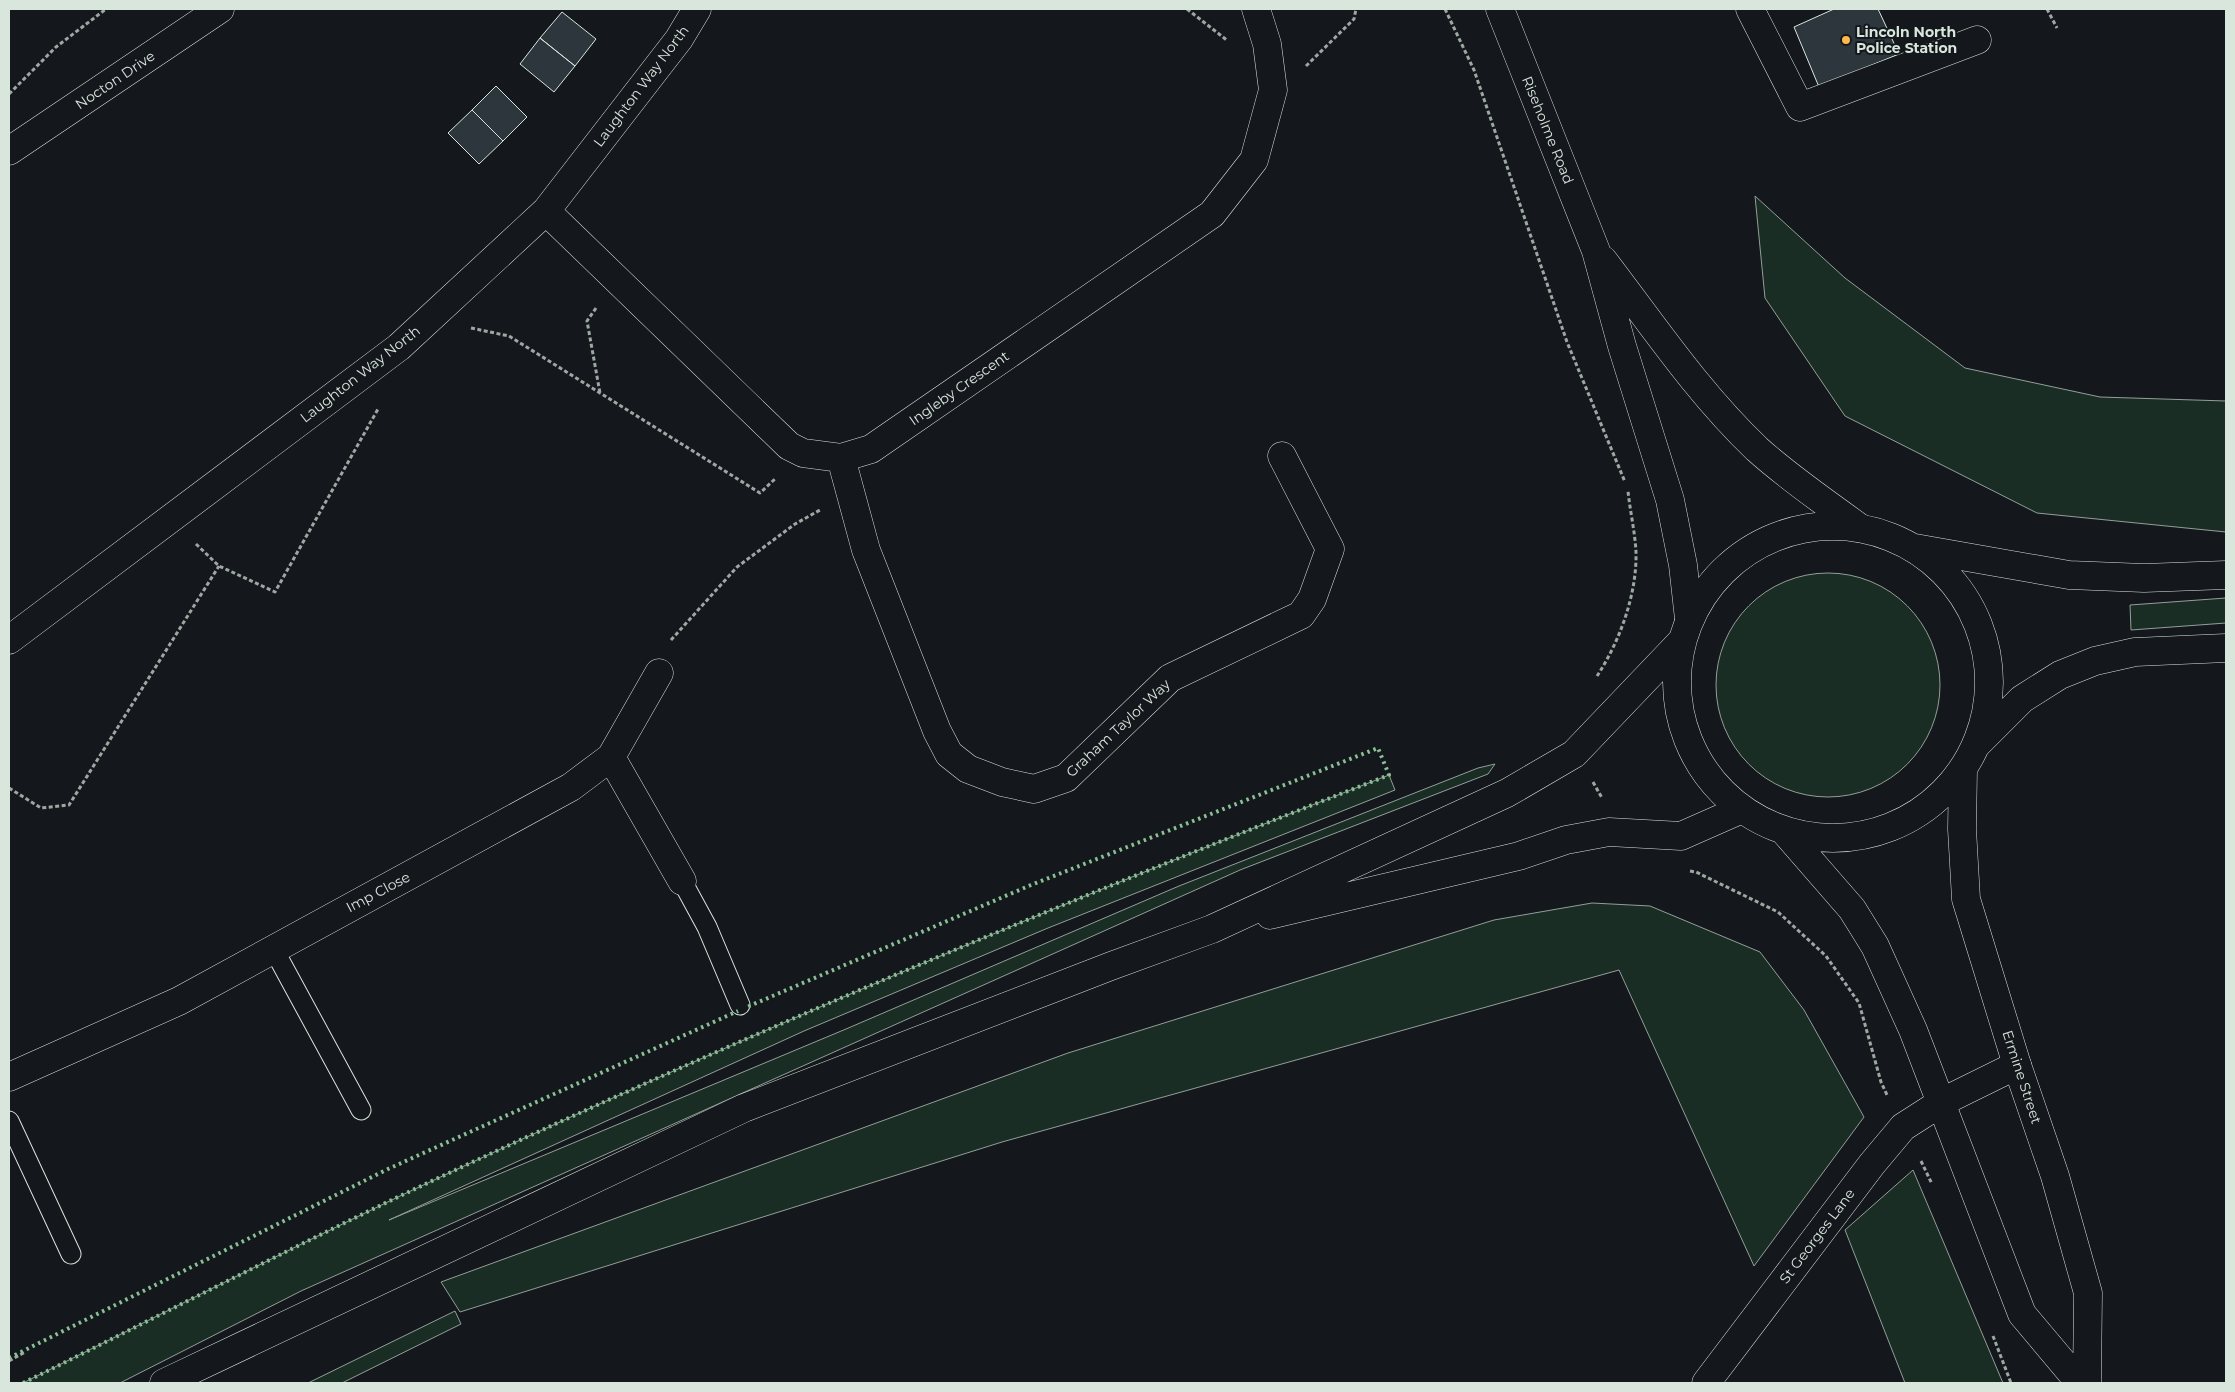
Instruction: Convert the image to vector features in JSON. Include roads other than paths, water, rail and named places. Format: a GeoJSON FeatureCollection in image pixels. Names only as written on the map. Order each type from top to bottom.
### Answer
{"type":"FeatureCollection","features":[{"type":"Feature","properties":{"kind":"main road","name":"Nocton Drive"},"geometry":{"type":"LineString","coordinates":[[9,151],[220,9]]}},
{"type":"Feature","properties":{"kind":"main road","name":"Laughton Way North"},"geometry":{"type":"LineString","coordinates":[[9,640],[399,347],[546,211],[679,39],[697,9]]}},
{"type":"Feature","properties":{"kind":"main road","name":"Ingleby Crescent"},"geometry":{"type":"LineString","coordinates":[[546,211],[789,446],[803,453],[841,458],[871,449],[1212,214],[1254,160],[1272,90],[1267,44],[1256,9]]}},
{"type":"Feature","properties":{"kind":"main road","name":"Riseholme Road"},"geometry":{"type":"LineString","coordinates":[[1500,9],[1596,251]]}},
{"type":"Feature","properties":{"kind":"main road"},"geometry":{"type":"LineString","coordinates":[[1750,9],[1800,107],[1977,40]]}},
{"type":"Feature","properties":{"kind":"main road"},"geometry":{"type":"LineString","coordinates":[[1596,251],[1712,401],[1757,448],[1798,483],[1860,528]]}},
{"type":"Feature","properties":{"kind":"main road"},"geometry":{"type":"LineString","coordinates":[[1596,251],[1622,346],[1670,500],[1683,565],[1684,631],[1675,680],[1679,718],[1692,753],[1713,784],[1740,810],[1785,832],[1825,839],[1865,836],[1904,823],[1936,800],[1963,770],[1976,745],[1989,702],[1988,657],[1975,614],[1950,577],[1915,548]]}},
{"type":"Feature","properties":{"kind":"main road","name":"Graham Taylor Way"},"geometry":{"type":"LineString","coordinates":[[841,458],[866,550],[936,731],[949,754],[968,769],[1002,782],[1034,788],[1066,778],[1170,678],[1301,615],[1312,599],[1330,549],[1282,456]]}},
{"type":"Feature","properties":{"kind":"main road"},"geometry":{"type":"LineString","coordinates":[[164,1383],[744,1108],[1212,929],[1508,793],[1574,754],[1684,631],[1717,576],[1758,544],[1808,527],[1860,528],[1879,532],[1915,548],[2069,575],[2144,578],[2226,575]]}},
{"type":"Feature","properties":{"kind":"main road"},"geometry":{"type":"LineString","coordinates":[[1976,745],[2022,699],[2060,675],[2095,661],[2135,652],[2226,648]]}},
{"type":"Feature","properties":{"kind":"main road"},"geometry":{"type":"LineString","coordinates":[[659,674],[612,757],[682,881]]}},
{"type":"Feature","properties":{"kind":"main road","name":"Imp Close"},"geometry":{"type":"LineString","coordinates":[[9,1077],[179,1001],[571,787],[612,757]]}},
{"type":"Feature","properties":{"kind":"main road","name":"Ermine Street"},"geometry":{"type":"LineString","coordinates":[[1963,770],[1962,829],[1966,899],[2017,1065],[2055,1176],[2088,1293],[2087,1383]]}},
{"type":"Feature","properties":{"kind":"main road"},"geometry":{"type":"LineString","coordinates":[[1212,929],[1519,856],[1566,840],[1609,832],[1681,836],[1740,810]]}},
{"type":"Feature","properties":{"kind":"main road"},"geometry":{"type":"LineString","coordinates":[[1785,832],[1852,909],[1875,946],[1913,1030],[1942,1102],[2022,1314],[2080,1383]]}},
{"type":"Feature","properties":{"kind":"main road","name":"St Georges Lane"},"geometry":{"type":"LineString","coordinates":[[1706,1383],[1872,1164],[1903,1128],[1942,1102],[2017,1065]]}},
{"type":"Feature","properties":{"kind":"lane"},"geometry":{"type":"LineString","coordinates":[[682,881],[707,927],[740,1004]]}},
{"type":"Feature","properties":{"kind":"lane"},"geometry":{"type":"LineString","coordinates":[[273,948],[361,1110]]}},
{"type":"Feature","properties":{"kind":"lane"},"geometry":{"type":"LineString","coordinates":[[9,1121],[71,1254]]}},
{"type":"Feature","properties":{"kind":"place","name":"Lincoln North Police Station"},"geometry":{"type":"Point","coordinates":[1846,40]}}]}
